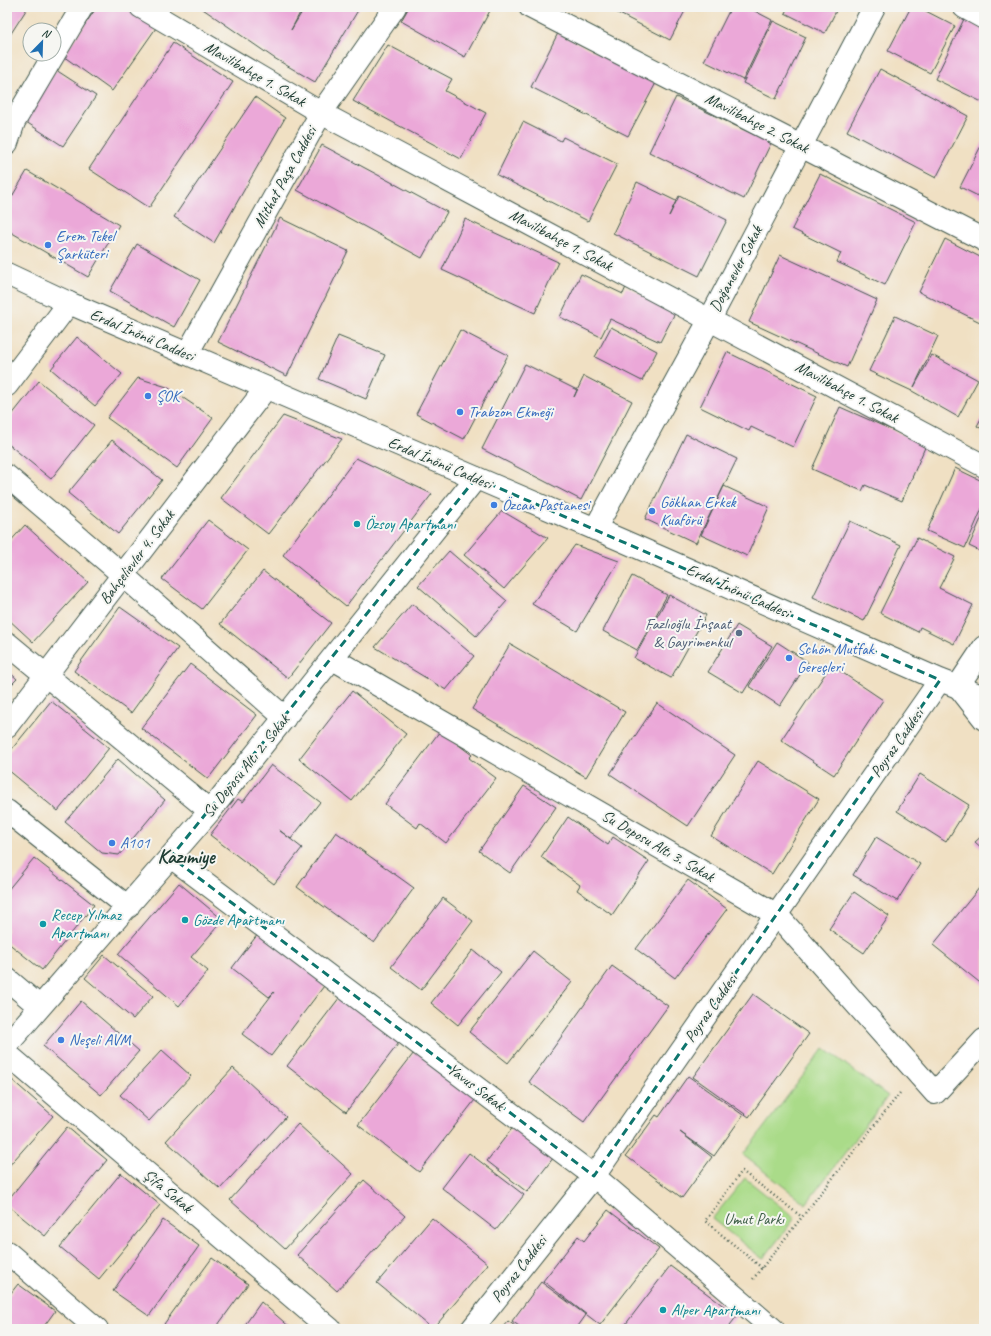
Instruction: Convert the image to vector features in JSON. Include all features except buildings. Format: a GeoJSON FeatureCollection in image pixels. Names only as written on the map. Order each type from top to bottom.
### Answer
{"type":"FeatureCollection","features":[{"type":"Feature","properties":{"kind":"street"},"geometry":{"type":"LineString","coordinates":[[7,143],[14,122],[82,7]]}},
{"type":"Feature","properties":{"kind":"street","name":"Mavilibahçe 1. Sokak"},"geometry":{"type":"LineString","coordinates":[[141,7],[321,113],[984,466]]}},
{"type":"Feature","properties":{"kind":"street","name":"Mithat Paşa Caddesi"},"geometry":{"type":"LineString","coordinates":[[187,354],[321,113],[394,7]]}},
{"type":"Feature","properties":{"kind":"street","name":"Mavilibahçe 2. Sokak"},"geometry":{"type":"LineString","coordinates":[[530,7],[984,240]]}},
{"type":"Feature","properties":{"kind":"street","name":"Doğanevler Sokak"},"geometry":{"type":"LineString","coordinates":[[595,529],[710,319],[874,7]]}},
{"type":"Feature","properties":{"kind":"street"},"geometry":{"type":"LineString","coordinates":[[964,7],[984,18]]}},
{"type":"Feature","properties":{"kind":"street","name":"Erdal İnönü Caddesi"},"geometry":{"type":"LineString","coordinates":[[7,274],[69,303],[984,697]]}},
{"type":"Feature","properties":{"kind":"street"},"geometry":{"type":"LineString","coordinates":[[7,385],[69,303]]}},
{"type":"Feature","properties":{"kind":"street","name":"Bahçelievler 4. Sokak"},"geometry":{"type":"LineString","coordinates":[[7,726],[124,576],[266,388]]}},
{"type":"Feature","properties":{"kind":"street"},"geometry":{"type":"LineString","coordinates":[[7,476],[124,576],[285,718]]}},
{"type":"Feature","properties":{"kind":"street","name":"Su Deposu Altı 2. Sokak"},"geometry":{"type":"LineString","coordinates":[[7,1045],[210,811],[333,659],[476,478]]}},
{"type":"Feature","properties":{"kind":"street"},"geometry":{"type":"LineString","coordinates":[[7,643],[210,811]]}},
{"type":"Feature","properties":{"kind":"street","name":"Poyraz Caddesi"},"geometry":{"type":"LineString","coordinates":[[472,1329],[594,1176],[777,915],[949,683],[984,647]]}},
{"type":"Feature","properties":{"kind":"street","name":"Su Deposu Altı 3. Sokak"},"geometry":{"type":"LineString","coordinates":[[333,659],[777,915],[934,1093],[984,1040]]}},
{"type":"Feature","properties":{"kind":"street"},"geometry":{"type":"LineString","coordinates":[[949,683],[984,720]]}},
{"type":"Feature","properties":{"kind":"street"},"geometry":{"type":"LineString","coordinates":[[7,811],[128,906]]}},
{"type":"Feature","properties":{"kind":"street","name":"Yavus Sokak"},"geometry":{"type":"LineString","coordinates":[[170,857],[594,1176],[773,1329]]}},
{"type":"Feature","properties":{"kind":"street"},"geometry":{"type":"LineString","coordinates":[[7,979],[40,1007]]}},
{"type":"Feature","properties":{"kind":"street","name":"Şifa Sokak"},"geometry":{"type":"LineString","coordinates":[[7,1054],[330,1329]]}},
{"type":"Feature","properties":{"kind":"street"},"geometry":{"type":"LineString","coordinates":[[7,1252],[97,1329]]}},
{"type":"Feature","properties":{"kind":"path"},"geometry":{"type":"LineString","coordinates":[[749,1284],[916,1072]]}},
{"type":"Feature","properties":{"kind":"path"},"geometry":{"type":"LineString","coordinates":[[762,1268],[705,1221],[742,1171],[802,1218]]}},
{"type":"Feature","properties":{"kind":"highlighted area"},"geometry":{"type":"Polygon","coordinates":[[[476,478],[940,680],[594,1176],[171,857],[476,478]]]}},
{"type":"Feature","properties":{"kind":"green space"},"geometry":{"type":"Polygon","coordinates":[[[824,1048],[888,1096],[806,1204],[743,1155],[824,1048]]]}},
{"type":"Feature","properties":{"kind":"green space","name":"Umut Parkı"},"geometry":{"type":"Polygon","coordinates":[[[745,1178],[795,1218],[763,1259],[712,1219],[745,1178]]]}},
{"type":"Feature","properties":{"kind":"place","name":"Erem Tekel Şarküteri"},"geometry":{"type":"Point","coordinates":[48,245]}},
{"type":"Feature","properties":{"kind":"place","name":"ŞOK"},"geometry":{"type":"Point","coordinates":[148,396]}},
{"type":"Feature","properties":{"kind":"place","name":"Trabzon Ekmeği"},"geometry":{"type":"Point","coordinates":[460,412]}},
{"type":"Feature","properties":{"kind":"place","name":"Özcan Pastanesi"},"geometry":{"type":"Point","coordinates":[494,505]}},
{"type":"Feature","properties":{"kind":"place","name":"Gökhan Erkek Kuaförü"},"geometry":{"type":"Point","coordinates":[652,511]}},
{"type":"Feature","properties":{"kind":"place","name":"Özsoy Apartmanı"},"geometry":{"type":"Point","coordinates":[357,524]}},
{"type":"Feature","properties":{"kind":"place","name":"Fazlıoğlu İnşaat & Gayrimenkul"},"geometry":{"type":"Point","coordinates":[739,633]}},
{"type":"Feature","properties":{"kind":"place","name":"Schön Mutfak Gereçleri"},"geometry":{"type":"Point","coordinates":[789,658]}},
{"type":"Feature","properties":{"kind":"place","name":"A101"},"geometry":{"type":"Point","coordinates":[112,843]}},
{"type":"Feature","properties":{"kind":"place","name":"Gözde Apartmanı"},"geometry":{"type":"Point","coordinates":[185,920]}},
{"type":"Feature","properties":{"kind":"place","name":"Recep Yılmaz Apartmanı"},"geometry":{"type":"Point","coordinates":[43,924]}},
{"type":"Feature","properties":{"kind":"place","name":"Neşeli AVM"},"geometry":{"type":"Point","coordinates":[61,1040]}},
{"type":"Feature","properties":{"kind":"place","name":"Alper Apartmanı"},"geometry":{"type":"Point","coordinates":[663,1310]}},
{"type":"Feature","properties":{"kind":"district","name":"Kazımiye"},"geometry":{"type":"Point","coordinates":[186,856]}}]}
